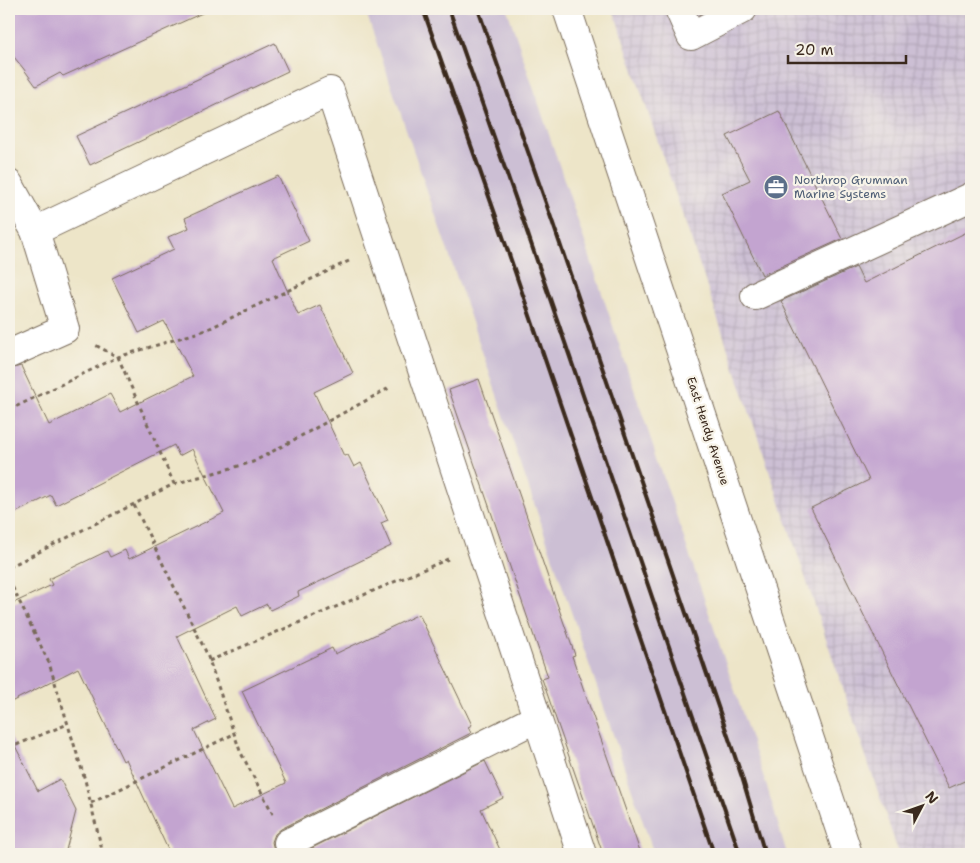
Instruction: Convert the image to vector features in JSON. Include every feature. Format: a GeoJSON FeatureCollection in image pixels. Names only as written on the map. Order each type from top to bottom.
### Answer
{"type":"FeatureCollection","features":[{"type":"Feature","properties":{"kind":"street"},"geometry":{"type":"LineString","coordinates":[[679,9],[691,36],[743,9]]}},
{"type":"Feature","properties":{"kind":"street","name":"East Hendy Avenue"},"geometry":{"type":"LineString","coordinates":[[571,10],[848,854]]}},
{"type":"Feature","properties":{"kind":"street"},"geometry":{"type":"LineString","coordinates":[[35,231],[330,91],[582,854]]}},
{"type":"Feature","properties":{"kind":"street"},"geometry":{"type":"LineString","coordinates":[[9,184],[35,231],[65,329],[9,354]]}},
{"type":"Feature","properties":{"kind":"street"},"geometry":{"type":"LineString","coordinates":[[756,296],[971,197]]}},
{"type":"Feature","properties":{"kind":"street"},"geometry":{"type":"LineString","coordinates":[[288,843],[537,718]]}},
{"type":"Feature","properties":{"kind":"path"},"geometry":{"type":"LineString","coordinates":[[9,410],[118,357],[206,330],[380,246]]}},
{"type":"Feature","properties":{"kind":"path"},"geometry":{"type":"LineString","coordinates":[[65,329],[118,357],[174,484]]}},
{"type":"Feature","properties":{"kind":"path"},"geometry":{"type":"LineString","coordinates":[[9,567],[174,484],[253,462],[421,370]]}},
{"type":"Feature","properties":{"kind":"path"},"geometry":{"type":"LineString","coordinates":[[134,505],[209,661],[240,751],[288,843]]}},
{"type":"Feature","properties":{"kind":"path"},"geometry":{"type":"LineString","coordinates":[[209,661],[480,546]]}},
{"type":"Feature","properties":{"kind":"path"},"geometry":{"type":"LineString","coordinates":[[9,580],[49,663],[85,780],[103,854]]}},
{"type":"Feature","properties":{"kind":"path"},"geometry":{"type":"LineString","coordinates":[[9,748],[68,724]]}},
{"type":"Feature","properties":{"kind":"path"},"geometry":{"type":"LineString","coordinates":[[91,803],[234,734]]}},
{"type":"Feature","properties":{"kind":"shaded area"},"geometry":{"type":"Polygon","coordinates":[[[365,9],[507,9],[767,787],[787,854],[654,854],[365,9]]]}},
{"type":"Feature","properties":{"kind":"shaded area","name":"Northrop Grumman Marine Systems"},"geometry":{"type":"Polygon","coordinates":[[[613,9],[971,9],[971,854],[899,854],[613,9]]]}},
{"type":"Feature","properties":{"kind":"building"},"geometry":{"type":"Polygon","coordinates":[[[9,9],[211,9],[63,76],[60,73],[36,86],[9,51],[9,9]]]}},
{"type":"Feature","properties":{"kind":"building"},"geometry":{"type":"Polygon","coordinates":[[[275,43],[288,71],[90,165],[76,136],[275,43]]]}},
{"type":"Feature","properties":{"kind":"building","name":"Northrop Grumman Marine Systems"},"geometry":{"type":"Polygon","coordinates":[[[779,111],[842,239],[762,275],[722,193],[750,180],[727,136],[779,111]]]}},
{"type":"Feature","properties":{"kind":"building"},"geometry":{"type":"Polygon","coordinates":[[[278,176],[309,241],[273,258],[298,315],[320,305],[353,373],[314,392],[344,456],[348,455],[354,467],[361,463],[388,520],[381,523],[391,546],[298,592],[299,596],[270,610],[267,604],[242,616],[237,606],[177,636],[216,719],[194,730],[232,809],[286,783],[242,691],[332,648],[335,654],[419,614],[472,725],[468,727],[471,733],[281,829],[275,834],[272,842],[274,850],[278,854],[170,854],[126,759],[123,761],[78,668],[9,703],[9,605],[52,585],[49,579],[107,551],[110,557],[125,550],[129,559],[224,513],[192,449],[179,456],[174,445],[56,505],[51,495],[9,516],[9,369],[21,366],[49,425],[110,394],[120,412],[193,376],[164,321],[139,333],[112,278],[174,249],[168,237],[189,228],[185,218],[278,176]]]}},
{"type":"Feature","properties":{"kind":"building"},"geometry":{"type":"Polygon","coordinates":[[[971,230],[971,778],[949,788],[811,508],[869,480],[781,301],[856,267],[864,283],[971,230]]]}},
{"type":"Feature","properties":{"kind":"building"},"geometry":{"type":"Polygon","coordinates":[[[479,379],[575,655],[572,656],[641,854],[603,854],[542,679],[548,677],[449,390],[479,379]]]}},
{"type":"Feature","properties":{"kind":"building"},"geometry":{"type":"Polygon","coordinates":[[[9,734],[38,791],[60,779],[76,811],[65,854],[9,854],[9,734]]]}},
{"type":"Feature","properties":{"kind":"building"},"geometry":{"type":"Polygon","coordinates":[[[485,761],[503,798],[481,809],[502,854],[300,854],[485,761]]]}},
{"type":"Feature","properties":{"kind":"railway"},"geometry":{"type":"LineString","coordinates":[[423,9],[499,225],[714,854]]}},
{"type":"Feature","properties":{"kind":"railway"},"geometry":{"type":"LineString","coordinates":[[449,9],[740,854]]}},
{"type":"Feature","properties":{"kind":"railway"},"geometry":{"type":"LineString","coordinates":[[478,9],[742,777],[765,854]]}},
{"type":"Feature","properties":{"kind":"place","name":"Northrop Grumman Marine Systems"},"geometry":{"type":"Point","coordinates":[776,187]}}]}
